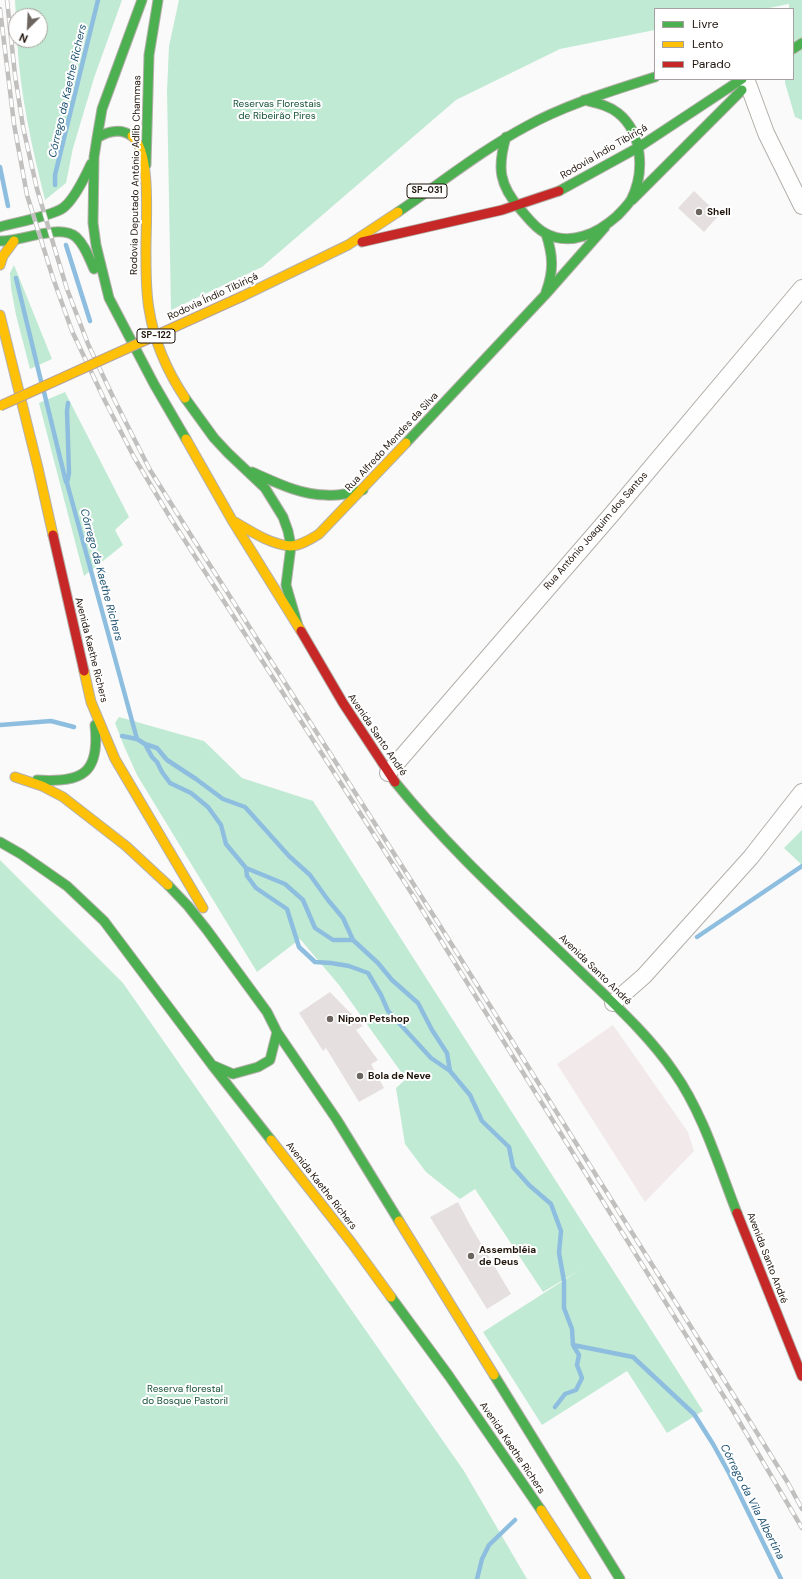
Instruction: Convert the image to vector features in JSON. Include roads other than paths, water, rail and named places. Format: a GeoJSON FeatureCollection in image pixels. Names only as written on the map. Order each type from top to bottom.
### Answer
{"type":"FeatureCollection","features":[{"type":"Feature","properties":{"kind":"main road","name":"SP-122"},"geometry":{"type":"LineString","coordinates":[[142,0],[102,109],[96,138],[94,158],[93,223],[96,245],[109,298],[154,384],[232,520]]}},
{"type":"Feature","properties":{"kind":"main road","name":"Rodovia Deputado Antônio Adlib Chammas"},"geometry":{"type":"LineString","coordinates":[[158,0],[149,55],[146,172],[146,280],[149,310],[155,335],[164,358],[179,388],[196,415],[225,449],[265,488],[283,518],[291,546]]}},
{"type":"Feature","properties":{"kind":"main road","name":"Rodovia Índio Tibiriçá"},"geometry":{"type":"LineString","coordinates":[[0,406],[244,296],[348,245],[411,203],[475,157],[506,137],[534,122],[584,100],[654,77]]}},
{"type":"Feature","properties":{"kind":"main road"},"geometry":{"type":"LineString","coordinates":[[476,216],[512,217],[564,238],[574,238],[593,234],[605,227],[629,204],[730,102],[748,81]]}},
{"type":"Feature","properties":{"kind":"main road","name":"Rodovia Índio Tibiriçá"},"geometry":{"type":"LineString","coordinates":[[348,245],[517,206],[561,190],[608,165],[748,81]]}},
{"type":"Feature","properties":{"kind":"main road"},"geometry":{"type":"LineString","coordinates":[[584,100],[611,108],[622,116],[630,128],[638,147],[640,167],[639,176],[629,204]]}},
{"type":"Feature","properties":{"kind":"main road"},"geometry":{"type":"LineString","coordinates":[[622,116],[624,133]]}},
{"type":"Feature","properties":{"kind":"main road"},"geometry":{"type":"LineString","coordinates":[[96,138],[103,132],[115,130],[126,132],[133,136],[138,142],[146,172]]}},
{"type":"Feature","properties":{"kind":"main road"},"geometry":{"type":"LineString","coordinates":[[506,137],[500,161],[501,180],[507,193],[517,206],[542,230]]}},
{"type":"Feature","properties":{"kind":"main road"},"geometry":{"type":"LineString","coordinates":[[608,165],[620,146]]}},
{"type":"Feature","properties":{"kind":"main road"},"geometry":{"type":"LineString","coordinates":[[1,225],[54,212],[63,208],[79,188],[94,158]]}},
{"type":"Feature","properties":{"kind":"main road"},"geometry":{"type":"LineString","coordinates":[[501,180],[517,188]]}},
{"type":"Feature","properties":{"kind":"main road"},"geometry":{"type":"LineString","coordinates":[[530,190],[561,190]]}},
{"type":"Feature","properties":{"kind":"main road","name":"Rua Alfredo Mendes da Silva"},"geometry":{"type":"LineString","coordinates":[[291,546],[308,541],[319,534],[363,490],[545,295],[605,227]]}},
{"type":"Feature","properties":{"kind":"main road","name":"Rua Alfredo Mendes da Silva"},"geometry":{"type":"LineString","coordinates":[[542,230],[553,256],[552,279],[545,295]]}},
{"type":"Feature","properties":{"kind":"main road"},"geometry":{"type":"LineString","coordinates":[[0,241],[14,241],[56,231],[70,232],[75,235],[80,242],[109,298]]}},
{"type":"Feature","properties":{"kind":"main road"},"geometry":{"type":"LineString","coordinates":[[0,265],[3,256],[14,241]]}},
{"type":"Feature","properties":{"kind":"main road","name":"Avenida Kaethe Richers"},"geometry":{"type":"LineString","coordinates":[[0,315],[38,468],[91,702],[97,748],[94,761],[88,770],[80,776],[66,781],[44,781],[11,776],[42,786],[63,797],[126,846],[154,871],[188,906],[247,983],[267,1012],[276,1032],[337,1120],[620,1579]]}},
{"type":"Feature","properties":{"kind":"main road"},"geometry":{"type":"LineString","coordinates":[[248,470],[320,496],[347,494],[363,490]]}},
{"type":"Feature","properties":{"kind":"main road"},"geometry":{"type":"LineString","coordinates":[[270,518],[273,514],[274,502]]}},
{"type":"Feature","properties":{"kind":"main road"},"geometry":{"type":"LineString","coordinates":[[232,520],[259,525]]}},
{"type":"Feature","properties":{"kind":"main road"},"geometry":{"type":"LineString","coordinates":[[232,520],[267,540],[291,546]]}},
{"type":"Feature","properties":{"kind":"main road","name":"Avenida Santo André"},"geometry":{"type":"LineString","coordinates":[[232,520],[298,626],[343,703],[388,773],[417,809],[450,845],[646,1035],[675,1073],[695,1109],[711,1146],[802,1376]]}},
{"type":"Feature","properties":{"kind":"main road","name":"Avenida Santo André"},"geometry":{"type":"LineString","coordinates":[[291,546],[286,584],[298,626]]}},
{"type":"Feature","properties":{"kind":"main road","name":"Avenida Kaethe Richers"},"geometry":{"type":"LineString","coordinates":[[91,702],[115,759],[247,983]]}},
{"type":"Feature","properties":{"kind":"main road","name":"Avenida Kaethe Richers"},"geometry":{"type":"LineString","coordinates":[[0,842],[21,854],[67,886],[104,921],[212,1065],[351,1242],[449,1376],[572,1556],[586,1579]]}},
{"type":"Feature","properties":{"kind":"main road"},"geometry":{"type":"LineString","coordinates":[[212,1065],[233,1074],[258,1068],[270,1060],[276,1032]]}},
{"type":"Feature","properties":{"kind":"street"},"geometry":{"type":"LineString","coordinates":[[748,81],[766,133],[802,206]]}},
{"type":"Feature","properties":{"kind":"street"},"geometry":{"type":"LineString","coordinates":[[730,102],[747,109],[766,133]]}},
{"type":"Feature","properties":{"kind":"street","name":"Rua Antônio Joaquim dos Santos"},"geometry":{"type":"LineString","coordinates":[[388,773],[612,514],[802,288]]}},
{"type":"Feature","properties":{"kind":"street"},"geometry":{"type":"LineString","coordinates":[[613,1003],[644,976],[751,856],[802,792]]}},
{"type":"Feature","properties":{"kind":"waterway","name":"Córrego da Kaethe Richers"},"geometry":{"type":"LineString","coordinates":[[55,185],[55,175],[98,0]]}},
{"type":"Feature","properties":{"kind":"waterway","name":"Córrego da Kaethe Richers"},"geometry":{"type":"LineString","coordinates":[[0,167],[8,206]]}},
{"type":"Feature","properties":{"kind":"waterway","name":"Córrego da Kaethe Richers"},"geometry":{"type":"LineString","coordinates":[[66,245],[90,321]]}},
{"type":"Feature","properties":{"kind":"waterway"},"geometry":{"type":"LineString","coordinates":[[16,278],[41,381]]}},
{"type":"Feature","properties":{"kind":"waterway"},"geometry":{"type":"LineString","coordinates":[[44,392],[66,482]]}},
{"type":"Feature","properties":{"kind":"waterway","name":"Córrego da Kaethe Richers"},"geometry":{"type":"LineString","coordinates":[[68,403],[69,473],[67,483],[137,739],[145,744],[157,748],[167,760],[223,799],[245,807],[289,856],[310,875],[343,918],[353,940],[378,963],[392,980],[418,1003],[432,1030],[447,1053],[450,1071],[470,1095],[482,1121],[509,1147],[513,1167],[529,1185],[551,1204],[561,1231],[559,1253],[564,1281],[564,1308],[572,1329],[573,1345],[579,1355],[577,1365],[582,1378],[576,1390],[565,1394],[555,1407]]}},
{"type":"Feature","properties":{"kind":"waterway"},"geometry":{"type":"LineString","coordinates":[[0,725],[51,721],[74,727]]}},
{"type":"Feature","properties":{"kind":"waterway"},"geometry":{"type":"LineString","coordinates":[[122,736],[137,739]]}},
{"type":"Feature","properties":{"kind":"waterway","name":"Córrego da Kaethe Richers"},"geometry":{"type":"LineString","coordinates":[[145,744],[170,783],[191,793],[208,807],[221,825],[226,844],[246,868],[285,884],[303,900],[315,928],[333,940],[353,940]]}},
{"type":"Feature","properties":{"kind":"waterway"},"geometry":{"type":"LineString","coordinates":[[697,937],[802,866]]}},
{"type":"Feature","properties":{"kind":"waterway","name":"Córrego da Kaethe Richers"},"geometry":{"type":"LineString","coordinates":[[246,868],[247,876],[256,888],[287,909],[299,947],[315,962],[349,966],[368,973],[381,995],[388,1011],[431,1058],[450,1071]]}},
{"type":"Feature","properties":{"kind":"waterway","name":"Córrego da Vila Albertina"},"geometry":{"type":"LineString","coordinates":[[573,1345],[633,1357],[694,1414],[729,1473],[781,1579]]}},
{"type":"Feature","properties":{"kind":"waterway","name":"Córrego da Kaethe Richers"},"geometry":{"type":"LineString","coordinates":[[477,1579],[482,1559],[489,1545],[515,1520]]}},
{"type":"Feature","properties":{"kind":"railway"},"geometry":{"type":"LineString","coordinates":[[7,0],[15,75],[23,127],[37,189],[56,253],[67,289],[88,344],[150,470],[437,921],[738,1402],[788,1483],[802,1509]]}},
{"type":"Feature","properties":{"kind":"railway"},"geometry":{"type":"LineString","coordinates":[[0,9],[14,124],[27,195],[53,278],[72,331],[105,401],[134,457],[171,519],[414,897],[733,1411],[802,1528]]}},
{"type":"Feature","properties":{"kind":"place","name":"Shell"},"geometry":{"type":"Point","coordinates":[699,212]}},
{"type":"Feature","properties":{"kind":"place","name":"Nipon Petshop"},"geometry":{"type":"Point","coordinates":[330,1019]}},
{"type":"Feature","properties":{"kind":"place","name":"Bola de Neve"},"geometry":{"type":"Point","coordinates":[360,1076]}},
{"type":"Feature","properties":{"kind":"place","name":"Assembléia de Deus"},"geometry":{"type":"Point","coordinates":[471,1256]}},
{"type":"Feature","properties":{"kind":"park label","name":"Reservas Florestais de Ribeirão Pires"},"geometry":{"type":"Point","coordinates":[277,110]}},
{"type":"Feature","properties":{"kind":"park label","name":"Reserva florestal do Bosque Pastoril"},"geometry":{"type":"Point","coordinates":[185,1394]}}]}
